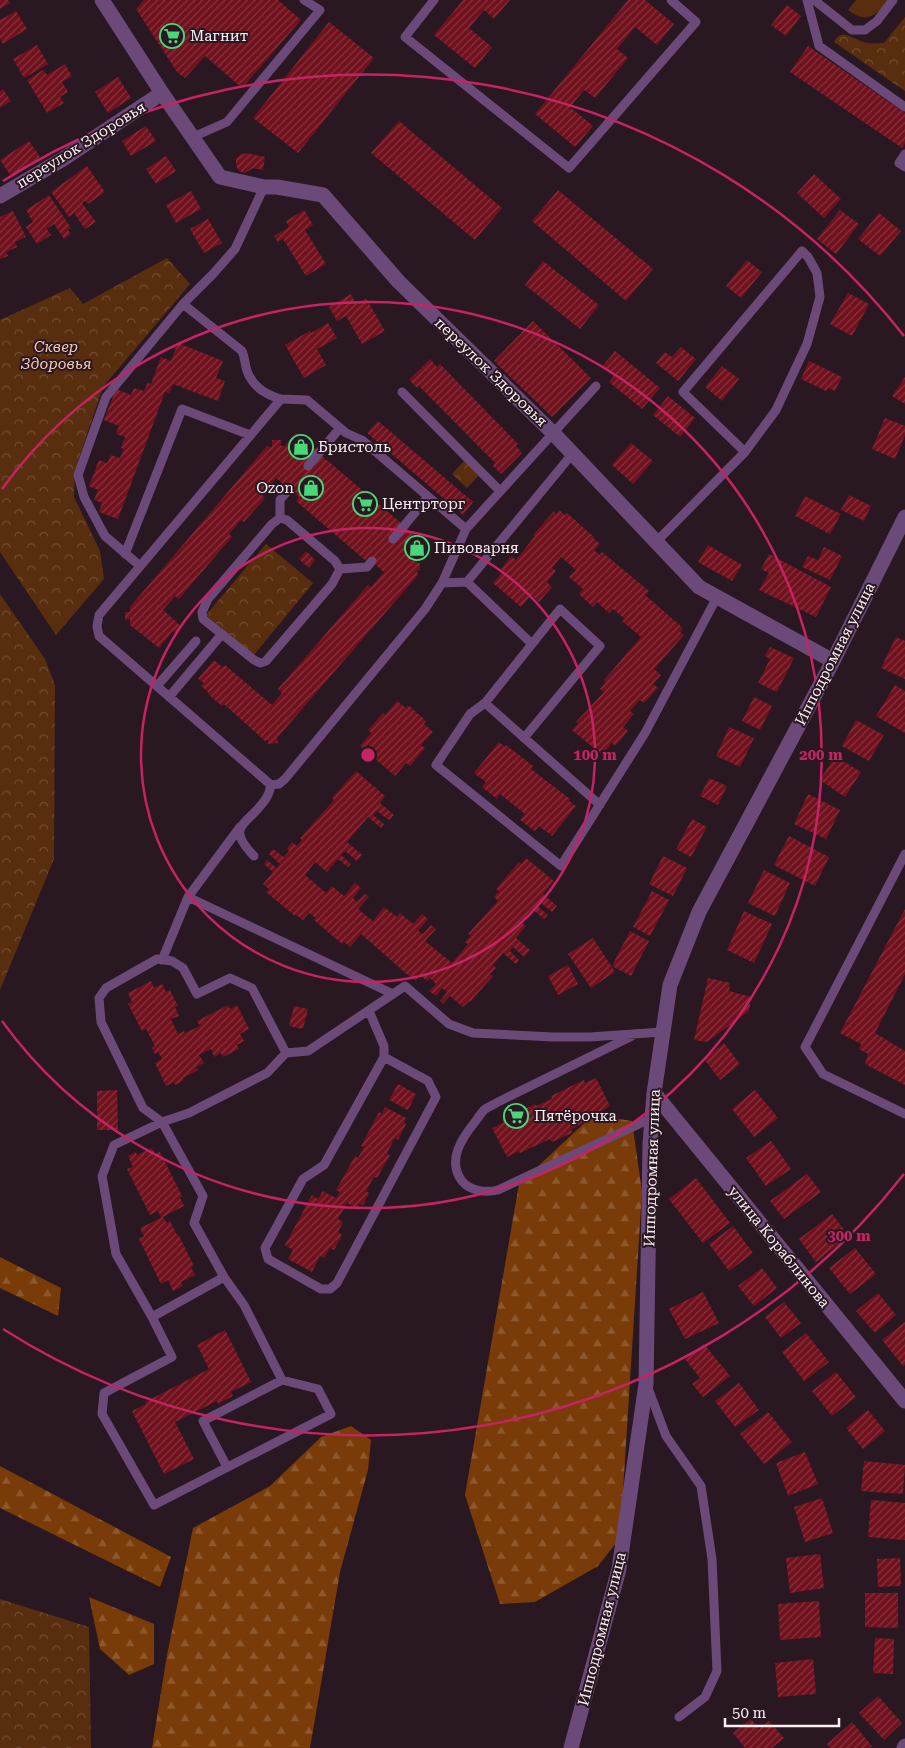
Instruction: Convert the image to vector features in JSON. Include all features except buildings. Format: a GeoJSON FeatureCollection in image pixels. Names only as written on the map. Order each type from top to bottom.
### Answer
{"type":"FeatureCollection","features":[{"type":"Feature","properties":{"kind":"street","name":"переулок Здоровья"},"geometry":{"type":"LineString","coordinates":[[102,0],[162,93],[220,177],[264,187],[277,187],[323,194],[398,281],[573,453],[699,587],[833,661]]}},
{"type":"Feature","properties":{"kind":"street","name":"переулок Здоровья"},"geometry":{"type":"LineString","coordinates":[[0,196],[63,159],[162,93]]}},
{"type":"Feature","properties":{"kind":"street","name":"Ипподромная улица"},"geometry":{"type":"LineString","coordinates":[[572,1747],[619,1569],[646,1384],[652,1118],[662,1032],[670,985],[699,912],[833,661],[905,517]]}},
{"type":"Feature","properties":{"kind":"street","name":"улица Кораблинова"},"geometry":{"type":"LineString","coordinates":[[654,1092],[905,1401]]}},
{"type":"Feature","properties":{"kind":"lane"},"geometry":{"type":"LineString","coordinates":[[192,137],[227,122],[320,10],[304,0]]}},
{"type":"Feature","properties":{"kind":"lane"},"geometry":{"type":"LineString","coordinates":[[434,0],[405,37],[569,168],[696,22],[671,0]]}},
{"type":"Feature","properties":{"kind":"lane"},"geometry":{"type":"LineString","coordinates":[[808,0],[819,46],[905,107]]}},
{"type":"Feature","properties":{"kind":"lane"},"geometry":{"type":"LineString","coordinates":[[814,0],[852,30],[865,30],[877,21],[893,0]]}},
{"type":"Feature","properties":{"kind":"lane"},"geometry":{"type":"LineString","coordinates":[[905,154],[899,162],[905,167]]}},
{"type":"Feature","properties":{"kind":"lane"},"geometry":{"type":"LineString","coordinates":[[140,566],[105,536],[84,497],[78,475],[106,397],[183,304],[235,249],[264,187]]}},
{"type":"Feature","properties":{"kind":"lane"},"geometry":{"type":"LineString","coordinates":[[657,541],[745,452],[776,410],[807,344],[820,297],[817,273],[808,256],[802,251],[683,392],[745,452]]}},
{"type":"Feature","properties":{"kind":"lane"},"geometry":{"type":"LineString","coordinates":[[183,304],[242,351],[251,380],[266,395],[281,399],[306,400],[346,433],[362,440],[466,529]]}},
{"type":"Feature","properties":{"kind":"lane"},"geometry":{"type":"LineString","coordinates":[[281,399],[99,615],[97,626],[99,636],[271,785],[278,784],[285,779],[425,609],[442,583],[466,529],[596,386]]}},
{"type":"Feature","properties":{"kind":"lane"},"geometry":{"type":"LineString","coordinates":[[402,392],[500,491]]}},
{"type":"Feature","properties":{"kind":"lane"},"geometry":{"type":"LineString","coordinates":[[125,554],[182,409],[250,435]]}},
{"type":"Feature","properties":{"kind":"lane"},"geometry":{"type":"LineString","coordinates":[[308,466],[340,428]]}},
{"type":"Feature","properties":{"kind":"lane"},"geometry":{"type":"LineString","coordinates":[[467,582],[573,453]]}},
{"type":"Feature","properties":{"kind":"lane"},"geometry":{"type":"LineString","coordinates":[[280,518],[280,500],[289,489]]}},
{"type":"Feature","properties":{"kind":"lane"},"geometry":{"type":"LineString","coordinates":[[393,539],[428,497]]}},
{"type":"Feature","properties":{"kind":"lane"},"geometry":{"type":"LineString","coordinates":[[280,518],[287,520],[335,561],[340,569]]}},
{"type":"Feature","properties":{"kind":"lane"},"geometry":{"type":"LineString","coordinates":[[280,518],[272,524],[204,604],[203,619],[254,660],[260,663],[266,661],[332,584],[340,569]]}},
{"type":"Feature","properties":{"kind":"lane"},"geometry":{"type":"LineString","coordinates":[[340,569],[367,567],[372,561]]}},
{"type":"Feature","properties":{"kind":"lane"},"geometry":{"type":"LineString","coordinates":[[442,583],[467,582],[532,644]]}},
{"type":"Feature","properties":{"kind":"lane"},"geometry":{"type":"LineString","coordinates":[[524,738],[600,646],[560,609],[486,702],[470,714],[436,765],[561,866],[645,733],[717,597]]}},
{"type":"Feature","properties":{"kind":"lane"},"geometry":{"type":"LineString","coordinates":[[169,697],[222,634]]}},
{"type":"Feature","properties":{"kind":"lane"},"geometry":{"type":"LineString","coordinates":[[157,686],[196,641]]}},
{"type":"Feature","properties":{"kind":"lane"},"geometry":{"type":"LineString","coordinates":[[486,702],[600,804]]}},
{"type":"Feature","properties":{"kind":"lane"},"geometry":{"type":"LineString","coordinates":[[162,960],[188,897],[240,827],[266,799],[271,785]]}},
{"type":"Feature","properties":{"kind":"lane"},"geometry":{"type":"LineString","coordinates":[[240,827],[239,836],[242,844],[254,856]]}},
{"type":"Feature","properties":{"kind":"lane"},"geometry":{"type":"LineString","coordinates":[[905,854],[805,1047],[823,1074],[905,1114]]}},
{"type":"Feature","properties":{"kind":"lane"},"geometry":{"type":"LineString","coordinates":[[188,897],[393,994]]}},
{"type":"Feature","properties":{"kind":"lane"},"geometry":{"type":"LineString","coordinates":[[282,1380],[244,1305],[224,1278],[194,1223],[203,1196],[162,1122],[143,1108],[101,1022],[99,998],[106,988],[157,959],[172,961],[183,968],[197,994],[230,978],[252,988],[286,1053]]}},
{"type":"Feature","properties":{"kind":"lane"},"geometry":{"type":"LineString","coordinates":[[227,1467],[203,1421],[282,1380],[318,1389],[332,1414],[154,1505],[102,1414],[104,1393],[172,1356],[116,1254],[102,1176],[114,1145],[162,1122],[189,1113],[267,1073],[286,1053],[308,1051],[405,986],[449,1024],[473,1033],[553,1037],[662,1032]]}},
{"type":"Feature","properties":{"kind":"lane"},"geometry":{"type":"LineString","coordinates":[[369,1011],[384,1046],[384,1057],[324,1165],[302,1179],[265,1248],[268,1259],[321,1289],[330,1289],[337,1283],[436,1097],[428,1081],[384,1057]]}},
{"type":"Feature","properties":{"kind":"lane"},"geometry":{"type":"LineString","coordinates":[[636,1034],[483,1111],[469,1128],[459,1147],[455,1166],[458,1175],[466,1185],[477,1190],[489,1192],[498,1190],[652,1118]]}},
{"type":"Feature","properties":{"kind":"lane"},"geometry":{"type":"LineString","coordinates":[[152,1317],[224,1278]]}},
{"type":"Feature","properties":{"kind":"lane"},"geometry":{"type":"LineString","coordinates":[[646,1384],[666,1436],[700,1486],[712,1559],[717,1671],[705,1697],[680,1717]]}},
{"type":"Feature","properties":{"kind":"green space"},"geometry":{"type":"Polygon","coordinates":[[[856,0],[889,0],[875,14],[860,17],[848,10],[856,0]]]}},
{"type":"Feature","properties":{"kind":"green space"},"geometry":{"type":"Polygon","coordinates":[[[905,17],[905,91],[834,42],[840,36],[847,35],[865,43],[884,43],[905,17]]]}},
{"type":"Feature","properties":{"kind":"green space","name":"Сквер Здоровья"},"geometry":{"type":"Polygon","coordinates":[[[167,258],[190,284],[103,387],[75,470],[74,497],[100,551],[104,579],[56,635],[0,552],[0,320],[70,288],[83,304],[167,258]]]}},
{"type":"Feature","properties":{"kind":"green space"},"geometry":{"type":"Polygon","coordinates":[[[464,461],[479,475],[467,488],[452,474],[464,461]]]}},
{"type":"Feature","properties":{"kind":"green space"},"geometry":{"type":"Polygon","coordinates":[[[266,544],[313,583],[254,655],[206,615],[266,544]]]}},
{"type":"Feature","properties":{"kind":"green space"},"geometry":{"type":"Polygon","coordinates":[[[0,594],[45,659],[55,685],[54,859],[0,990],[0,594]]]}},
{"type":"Feature","properties":{"kind":"green space"},"geometry":{"type":"Polygon","coordinates":[[[593,1115],[632,1121],[642,1192],[620,1538],[598,1566],[535,1602],[500,1604],[465,1495],[519,1184],[593,1115]]]}},
{"type":"Feature","properties":{"kind":"green space"},"geometry":{"type":"Polygon","coordinates":[[[0,1257],[61,1288],[58,1316],[0,1288],[0,1257]]]}},
{"type":"Feature","properties":{"kind":"green space"},"geometry":{"type":"Polygon","coordinates":[[[351,1426],[371,1440],[368,1470],[340,1572],[310,1748],[152,1748],[167,1655],[193,1528],[270,1486],[321,1437],[351,1426]]]}},
{"type":"Feature","properties":{"kind":"green space"},"geometry":{"type":"Polygon","coordinates":[[[0,1466],[171,1557],[160,1587],[0,1508],[0,1466]]]}},
{"type":"Feature","properties":{"kind":"green space"},"geometry":{"type":"Polygon","coordinates":[[[89,1597],[154,1624],[154,1664],[129,1675],[100,1649],[89,1597]]]}},
{"type":"Feature","properties":{"kind":"green space"},"geometry":{"type":"Polygon","coordinates":[[[0,1599],[89,1627],[91,1748],[0,1748],[0,1599]]]}},
{"type":"Feature","properties":{"kind":"place","name":"Магнит"},"geometry":{"type":"Point","coordinates":[172,36]}},
{"type":"Feature","properties":{"kind":"place","name":"Бристоль"},"geometry":{"type":"Point","coordinates":[301,447]}},
{"type":"Feature","properties":{"kind":"place","name":"Ozon"},"geometry":{"type":"Point","coordinates":[311,488]}},
{"type":"Feature","properties":{"kind":"place","name":"Центрторг"},"geometry":{"type":"Point","coordinates":[365,504]}},
{"type":"Feature","properties":{"kind":"place","name":"Пивоварня"},"geometry":{"type":"Point","coordinates":[417,548]}},
{"type":"Feature","properties":{"kind":"place","name":"Пятёрочка"},"geometry":{"type":"Point","coordinates":[516,1116]}}]}
